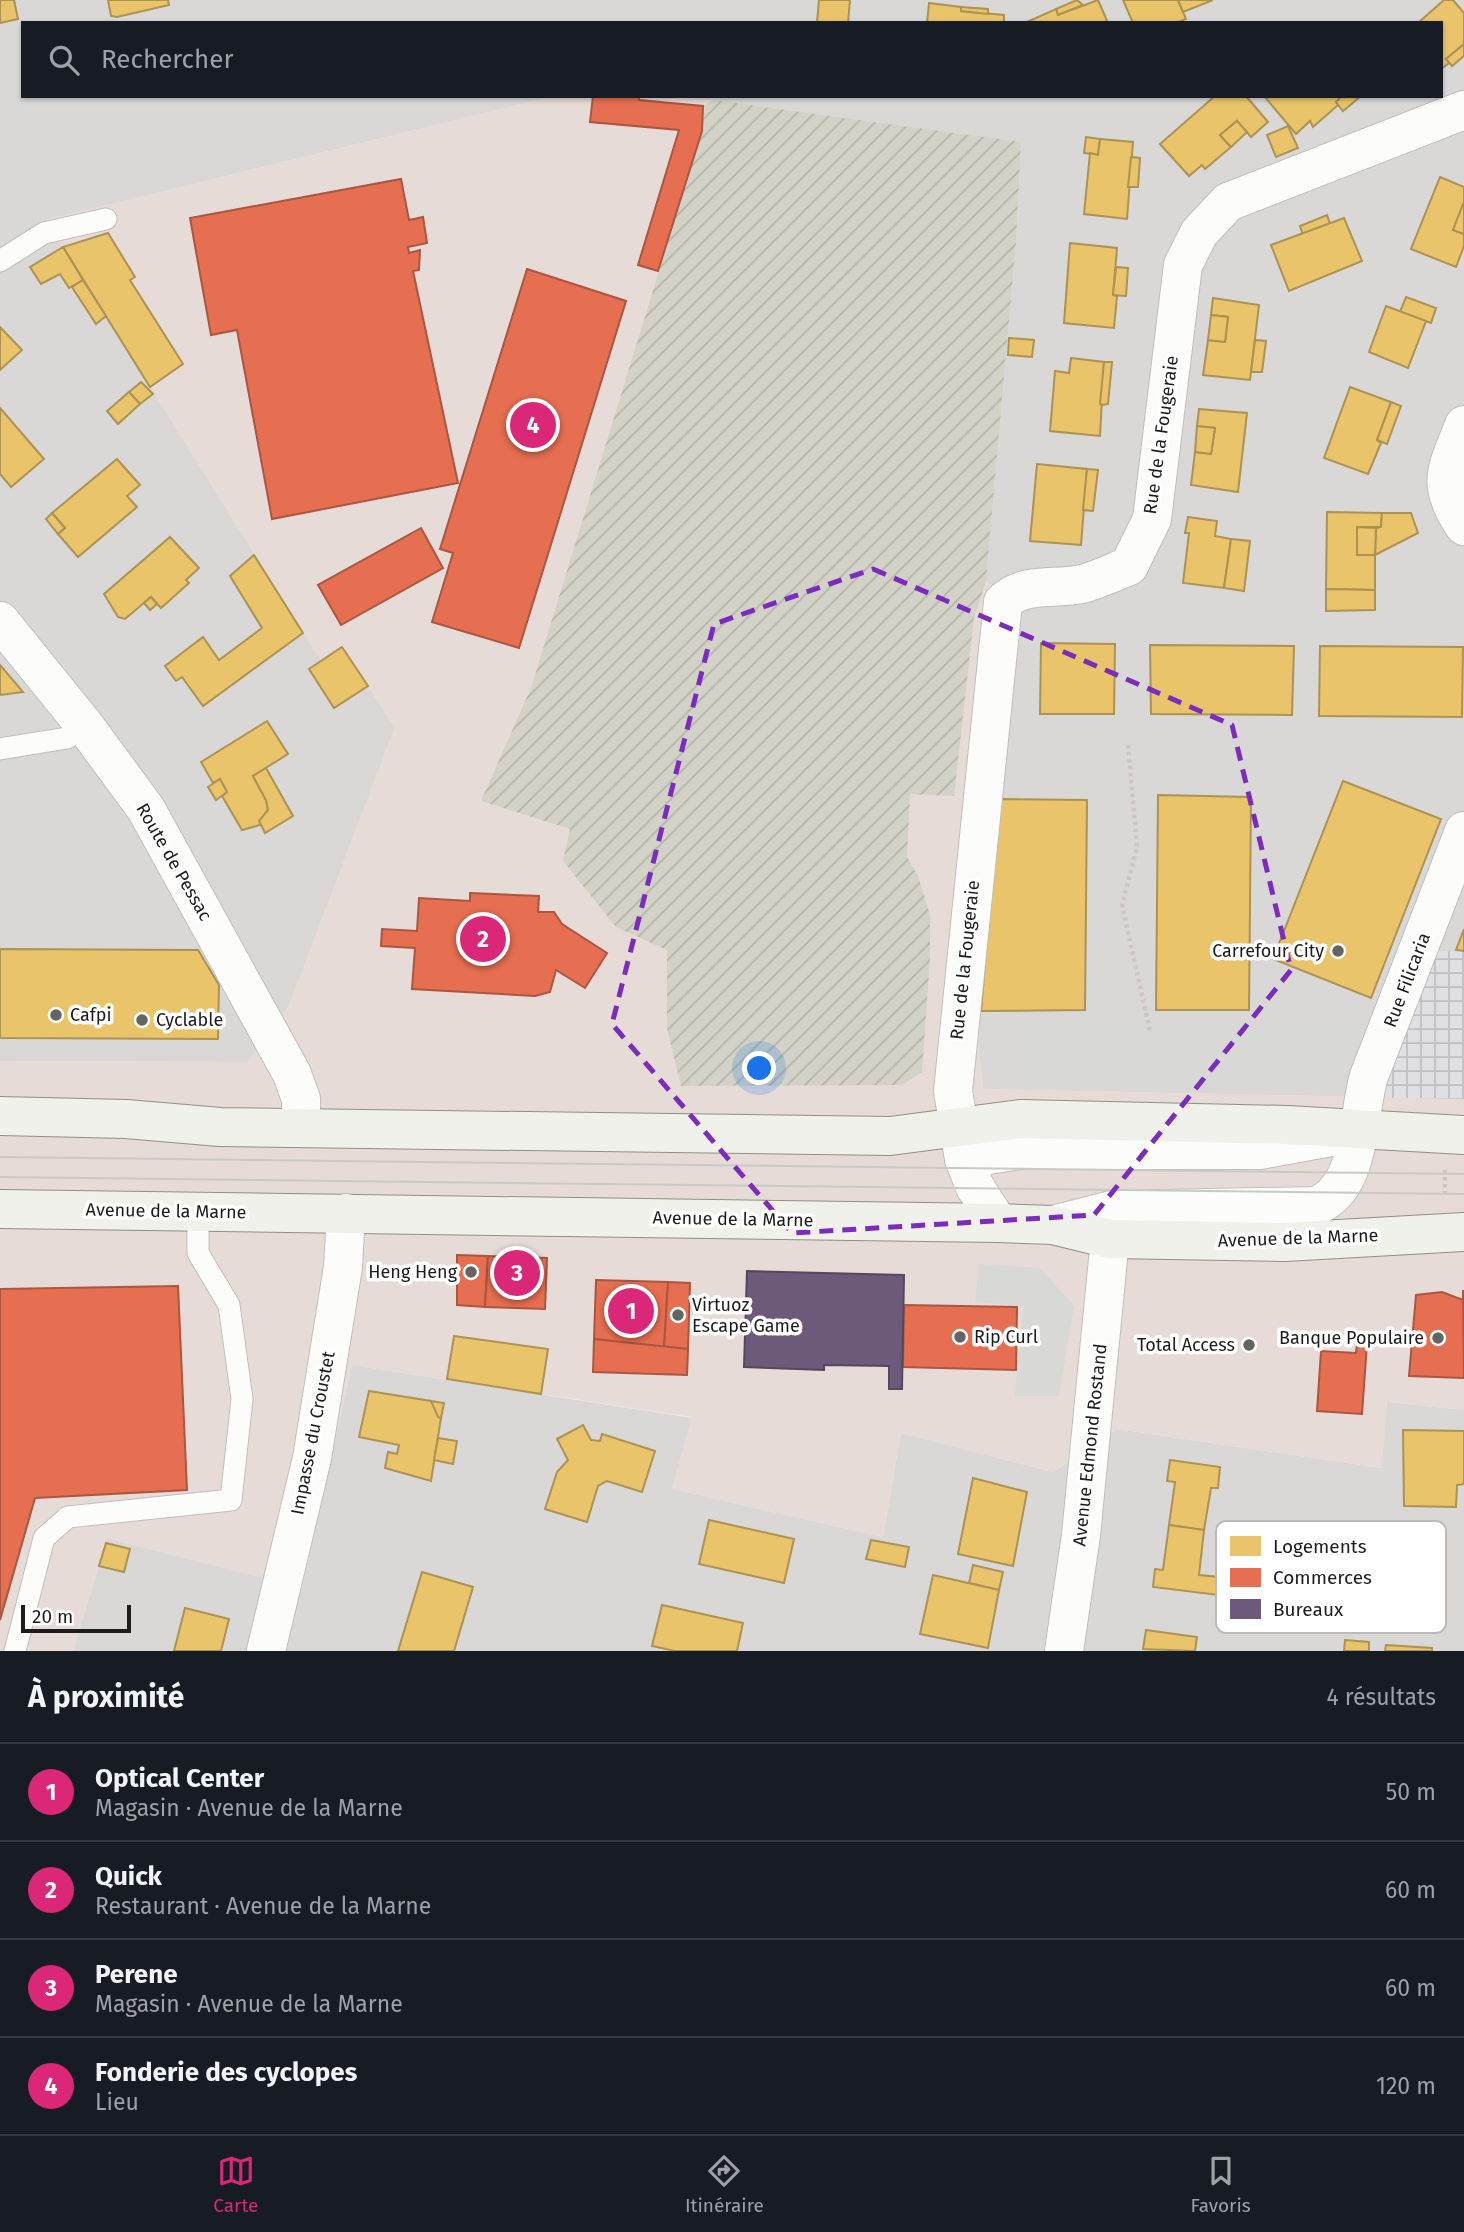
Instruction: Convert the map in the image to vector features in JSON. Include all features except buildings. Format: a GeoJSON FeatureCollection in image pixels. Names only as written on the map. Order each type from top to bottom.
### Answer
{"type":"FeatureCollection","features":[{"type":"Feature","properties":{"kind":"main road"},"geometry":{"type":"LineString","coordinates":[[0,1116],[301,1128],[890,1136],[961,1143],[1020,1119],[1287,1125],[1454,1134]]}},
{"type":"Feature","properties":{"kind":"main road","name":"Avenue de la Marne"},"geometry":{"type":"LineString","coordinates":[[0,1209],[998,1223],[1053,1225],[1110,1239],[1285,1242],[1455,1232]]}},
{"type":"Feature","properties":{"kind":"street","name":"Rue de la Fougeraie"},"geometry":{"type":"LineString","coordinates":[[998,1223],[975,1187],[961,1143],[953,1091],[1003,602],[1014,593],[1036,587],[1082,584],[1129,566],[1152,519],[1183,265],[1199,233],[1228,202],[1464,110]]}},
{"type":"Feature","properties":{"kind":"street"},"geometry":{"type":"LineString","coordinates":[[1464,425],[1446,473],[1449,503],[1464,526]]}},
{"type":"Feature","properties":{"kind":"street","name":"Route de Pessac"},"geometry":{"type":"LineString","coordinates":[[0,621],[85,726],[146,809],[284,1058],[300,1093],[301,1128]]}},
{"type":"Feature","properties":{"kind":"street","name":"Rue Filicaria"},"geometry":{"type":"LineString","coordinates":[[1053,1225],[1112,1210],[1315,1206],[1327,1202],[1337,1193],[1361,1131],[1363,1097],[1464,831]]}},
{"type":"Feature","properties":{"kind":"street","name":"Impasse du Croustet"},"geometry":{"type":"LineString","coordinates":[[265,1651],[312,1458],[343,1267],[346,1213]]}},
{"type":"Feature","properties":{"kind":"street","name":"Avenue Edmond Rostand"},"geometry":{"type":"LineString","coordinates":[[1063,1651],[1081,1535],[1110,1239]]}},
{"type":"Feature","properties":{"kind":"lane"},"geometry":{"type":"LineString","coordinates":[[0,261],[44,233],[106,219]]}},
{"type":"Feature","properties":{"kind":"lane"},"geometry":{"type":"LineString","coordinates":[[0,748],[67,738],[85,726]]}},
{"type":"Feature","properties":{"kind":"lane"},"geometry":{"type":"LineString","coordinates":[[15,1651],[44,1538],[68,1517],[231,1500],[242,1399],[229,1306],[198,1253],[198,1212]]}},
{"type":"Feature","properties":{"kind":"path"},"geometry":{"type":"LineString","coordinates":[[1128,745],[1137,847],[1122,905],[1150,1031]]}},
{"type":"Feature","properties":{"kind":"path"},"geometry":{"type":"LineString","coordinates":[[1454,1134],[1455,1232]]}},
{"type":"Feature","properties":{"kind":"highlighted area"},"geometry":{"type":"Polygon","coordinates":[[[873,569],[1232,725],[1291,970],[1094,1215],[792,1233],[612,1024],[714,624],[873,569]]]}},
{"type":"Feature","properties":{"kind":"shaded area"},"geometry":{"type":"Polygon","coordinates":[[[0,0],[1464,0],[1464,1099],[983,1089],[978,1041],[1015,609],[986,581],[1016,242],[1021,142],[690,98],[1443,98],[1443,21],[21,21],[21,98],[546,98],[46,220],[321,660],[342,647],[395,727],[289,1006],[248,1062],[0,1061],[0,0]]]}},
{"type":"Feature","properties":{"kind":"shaded area"},"geometry":{"type":"Polygon","coordinates":[[[546,98],[694,98],[1021,142],[1016,242],[986,581],[1015,609],[978,1041],[983,1089],[1464,1099],[1464,1410],[1387,1402],[1382,1468],[1117,1429],[1053,1472],[901,1433],[883,1537],[672,1489],[692,1417],[352,1365],[302,1588],[107,1538],[73,1651],[0,1651],[0,1061],[248,1062],[289,1006],[395,727],[342,647],[321,661],[46,220],[546,98]]]}},
{"type":"Feature","properties":{"kind":"shaded area"},"geometry":{"type":"Polygon","coordinates":[[[713,100],[1021,142],[1016,242],[986,581],[974,618],[954,796],[910,794],[907,857],[918,876],[930,915],[930,958],[922,1072],[902,1085],[681,1086],[667,1029],[667,950],[616,927],[563,861],[570,829],[481,801],[531,688],[702,131],[703,106],[713,100]]]}},
{"type":"Feature","properties":{"kind":"shaded area"},"geometry":{"type":"Polygon","coordinates":[[[1418,951],[1464,951],[1464,1099],[1363,1097],[1418,951]]]}},
{"type":"Feature","properties":{"kind":"shaded area"},"geometry":{"type":"Polygon","coordinates":[[[1014,1020],[1363,1025],[1332,1086],[1013,1081],[1014,1020]]]}},
{"type":"Feature","properties":{"kind":"shaded area"},"geometry":{"type":"Polygon","coordinates":[[[979,1264],[1040,1268],[1074,1306],[1059,1396],[1015,1396],[1023,1306],[975,1302],[979,1264]]]}},
{"type":"Feature","properties":{"kind":"shaded area"},"geometry":{"type":"Polygon","coordinates":[[[352,1365],[692,1418],[672,1489],[883,1537],[901,1433],[1053,1472],[1117,1429],[1381,1468],[1387,1402],[1464,1410],[1464,1651],[73,1651],[107,1538],[302,1588],[352,1365]]]}},
{"type":"Feature","properties":{"kind":"tram line"},"geometry":{"type":"LineString","coordinates":[[0,1157],[1464,1174]]}},
{"type":"Feature","properties":{"kind":"tram line"},"geometry":{"type":"LineString","coordinates":[[0,1177],[1464,1194]]}},
{"type":"Feature","properties":{"kind":"place","name":"Fonderie des cyclopes"},"geometry":{"type":"Point","coordinates":[533,425]}},
{"type":"Feature","properties":{"kind":"place","name":"Quick"},"geometry":{"type":"Point","coordinates":[483,939]}},
{"type":"Feature","properties":{"kind":"place","name":"Carrefour City"},"geometry":{"type":"Point","coordinates":[1338,951]}},
{"type":"Feature","properties":{"kind":"place","name":"Cafpi"},"geometry":{"type":"Point","coordinates":[56,1015]}},
{"type":"Feature","properties":{"kind":"place","name":"Cyclable"},"geometry":{"type":"Point","coordinates":[142,1020]}},
{"type":"Feature","properties":{"kind":"place","name":"Heng Heng"},"geometry":{"type":"Point","coordinates":[471,1272]}},
{"type":"Feature","properties":{"kind":"place","name":"Perene"},"geometry":{"type":"Point","coordinates":[517,1273]}},
{"type":"Feature","properties":{"kind":"place","name":"Optical Center"},"geometry":{"type":"Point","coordinates":[631,1311]}},
{"type":"Feature","properties":{"kind":"place","name":"Virtuoz Escape Game"},"geometry":{"type":"Point","coordinates":[678,1315]}},
{"type":"Feature","properties":{"kind":"place","name":"Rip Curl"},"geometry":{"type":"Point","coordinates":[960,1337]}},
{"type":"Feature","properties":{"kind":"place","name":"Banque Populaire"},"geometry":{"type":"Point","coordinates":[1438,1338]}},
{"type":"Feature","properties":{"kind":"place","name":"Total Access"},"geometry":{"type":"Point","coordinates":[1249,1345]}}]}
